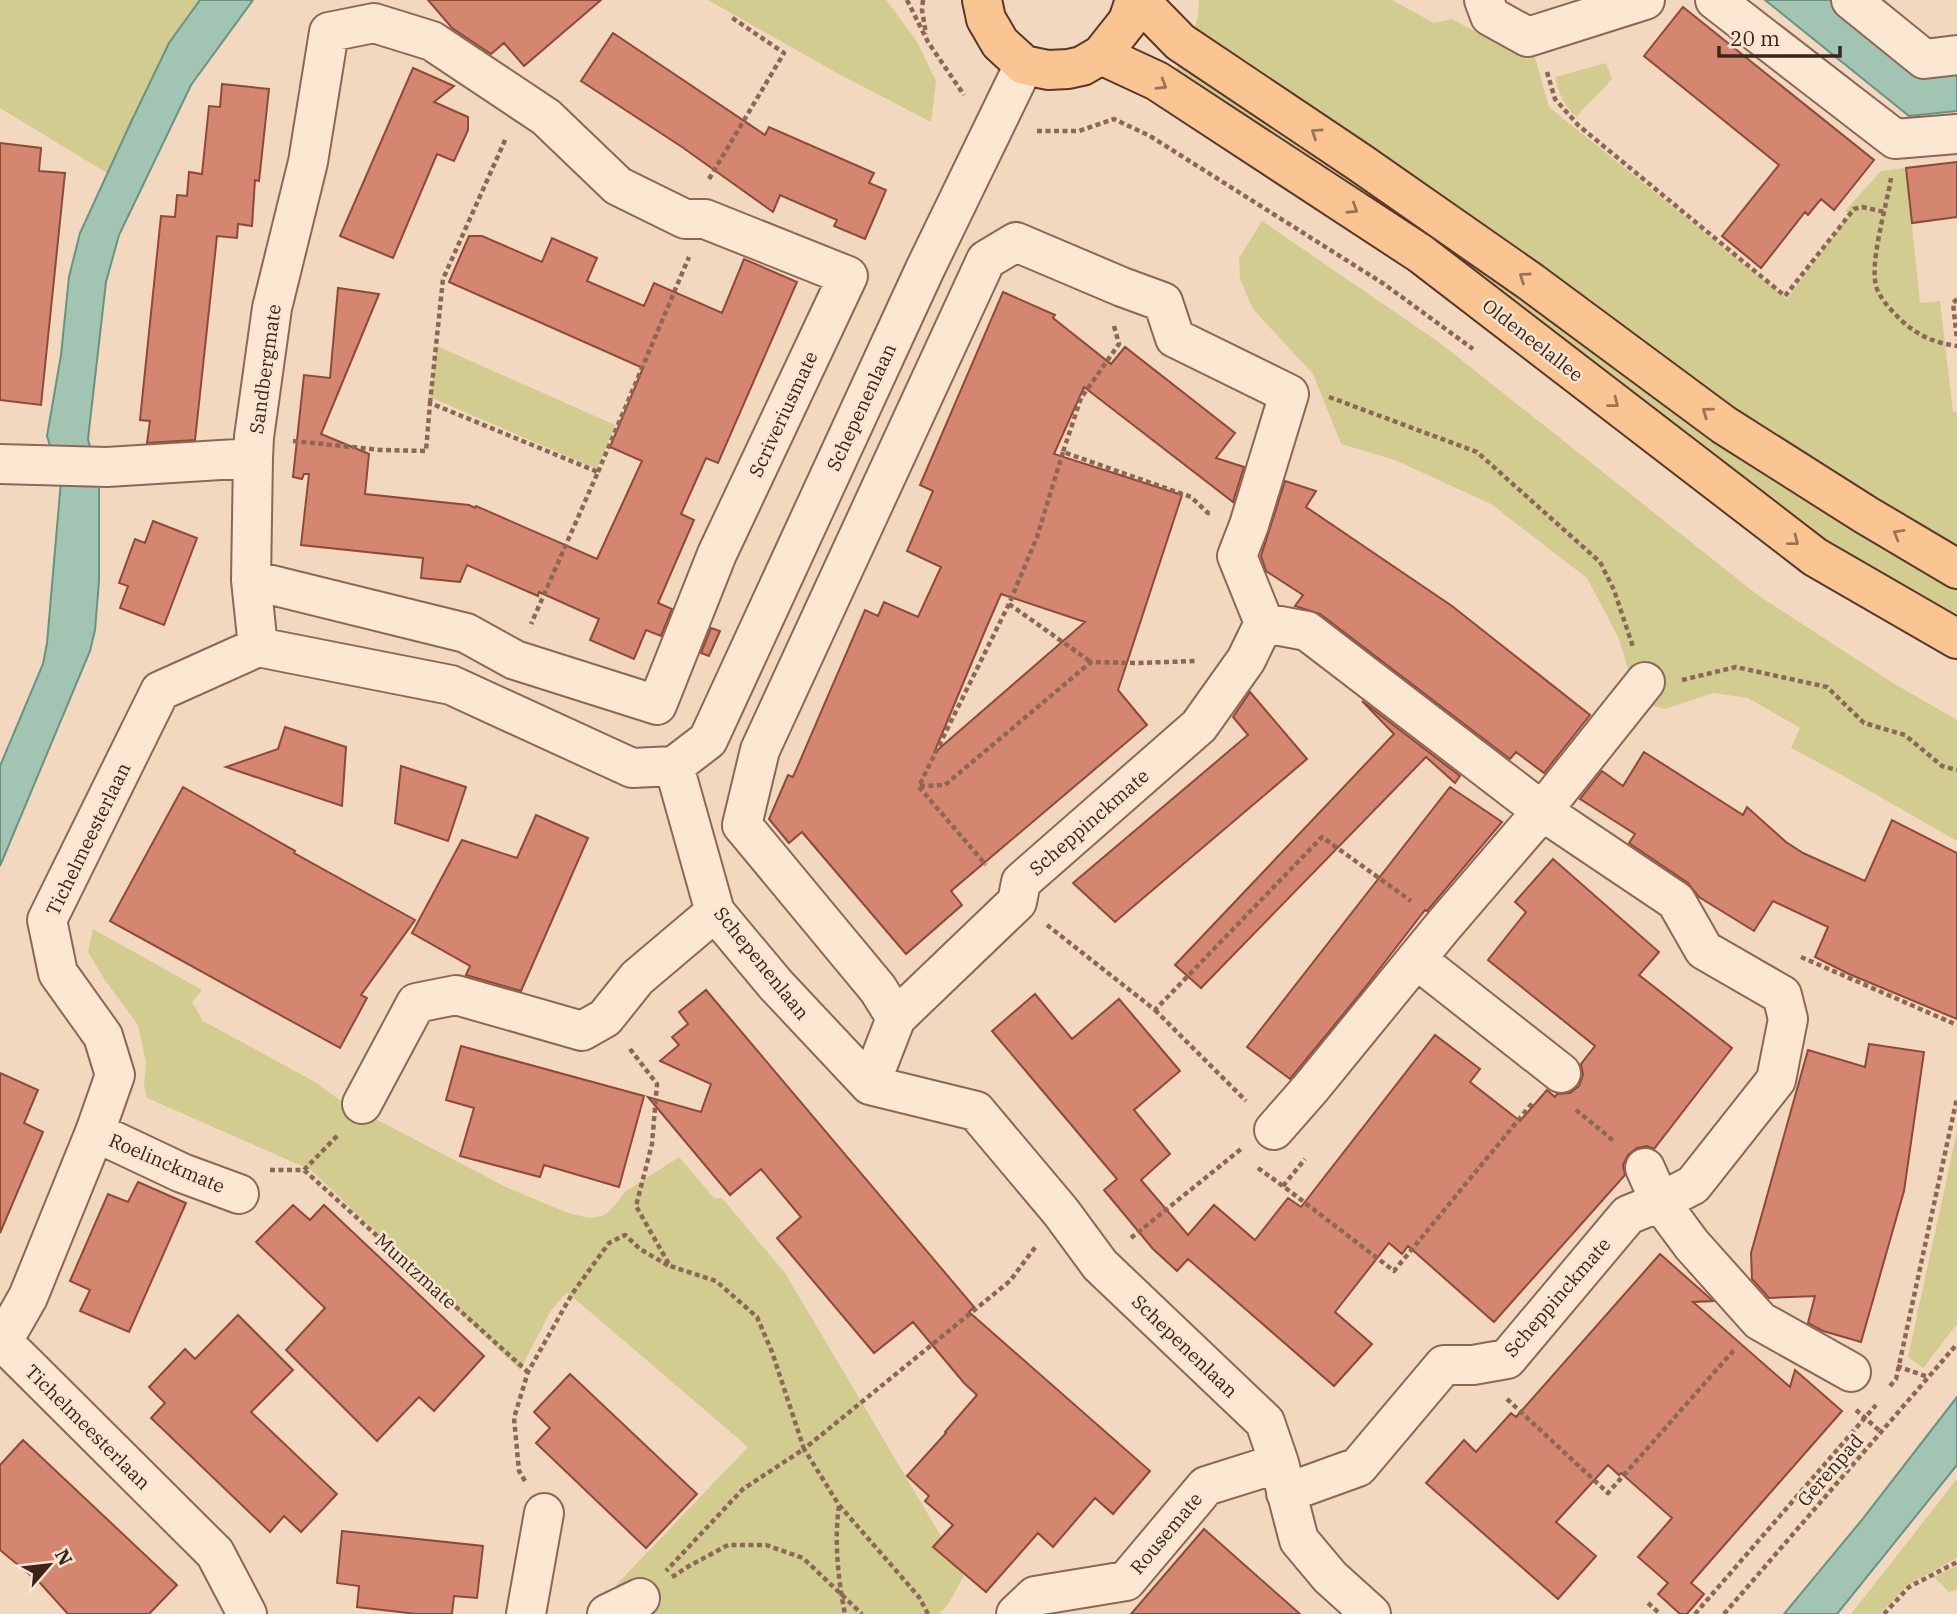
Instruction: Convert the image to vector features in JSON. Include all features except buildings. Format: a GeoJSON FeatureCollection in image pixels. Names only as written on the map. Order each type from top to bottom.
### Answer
{"type":"FeatureCollection","features":[{"type":"Feature","properties":{"kind":"main road"},"geometry":{"type":"LineString","coordinates":[[982,0],[986,19],[1000,43],[1024,65],[1048,70],[1082,66],[1101,55],[1128,21],[1137,0],[1180,43],[1359,162],[1519,274],[1724,425],[1866,516],[1957,569]]}},
{"type":"Feature","properties":{"kind":"main road","name":"Oldeneelallee"},"geometry":{"type":"LineString","coordinates":[[1101,55],[1157,81],[1421,254],[1815,557],[1957,639]]}},
{"type":"Feature","properties":{"kind":"street"},"geometry":{"type":"LineString","coordinates":[[1484,0],[1490,16],[1528,37],[1645,0]]}},
{"type":"Feature","properties":{"kind":"street"},"geometry":{"type":"LineString","coordinates":[[1715,0],[1895,139],[1957,134]]}},
{"type":"Feature","properties":{"kind":"street"},"geometry":{"type":"LineString","coordinates":[[1851,0],[1924,59],[1957,54]]}},
{"type":"Feature","properties":{"kind":"street","name":"Scriveriusmate"},"geometry":{"type":"LineString","coordinates":[[251,580],[466,633],[515,660],[657,705],[717,554],[848,276],[695,219],[618,186],[546,117],[432,41],[374,23],[329,32]]}},
{"type":"Feature","properties":{"kind":"street","name":"Sandbergmate"},"geometry":{"type":"LineString","coordinates":[[0,464],[107,467],[254,447],[272,309],[307,162],[329,32]]}},
{"type":"Feature","properties":{"kind":"street","name":"Schepenenlaan"},"geometry":{"type":"LineString","coordinates":[[1024,65],[925,270],[708,740],[674,766],[715,912],[776,985],[870,1085],[976,1111],[1061,1212],[1100,1265],[1265,1422],[1299,1540],[1330,1577],[1371,1614]]}},
{"type":"Feature","properties":{"kind":"street"},"geometry":{"type":"LineString","coordinates":[[896,1018],[878,989],[742,825],[760,750],[986,260],[1016,242],[1163,302],[1175,338],[1289,394],[1237,556],[1264,623]]}},
{"type":"Feature","properties":{"kind":"street"},"geometry":{"type":"LineString","coordinates":[[254,447],[251,580],[258,647],[451,685],[632,768],[674,766]]}},
{"type":"Feature","properties":{"kind":"street","name":"Scheppinckmate"},"geometry":{"type":"LineString","coordinates":[[870,1085],[896,1018],[1017,902],[1021,882],[1199,726],[1246,660],[1264,623],[1307,631],[1542,811],[1676,901],[1704,950],[1782,995],[1788,1018],[1776,1080],[1693,1185],[1653,1185],[1507,1359],[1473,1365],[1444,1365],[1358,1467],[1282,1478]]}},
{"type":"Feature","properties":{"kind":"street","name":"Tichelmeesterlaan"},"geometry":{"type":"LineString","coordinates":[[247,1614],[215,1553],[1,1343],[28,1297],[95,1132],[115,1075],[103,1036],[58,973],[47,920],[160,691],[258,647]]}},
{"type":"Feature","properties":{"kind":"street"},"geometry":{"type":"LineString","coordinates":[[1274,1130],[1542,811],[1645,682]]}},
{"type":"Feature","properties":{"kind":"street"},"geometry":{"type":"LineString","coordinates":[[362,1104],[416,1003],[456,995],[582,1031],[606,1018],[638,978],[715,912]]}},
{"type":"Feature","properties":{"kind":"street"},"geometry":{"type":"LineString","coordinates":[[1416,959],[1555,1090]]}},
{"type":"Feature","properties":{"kind":"street","name":"Roelinckmate"},"geometry":{"type":"LineString","coordinates":[[95,1132],[182,1173],[239,1194]]}},
{"type":"Feature","properties":{"kind":"street"},"geometry":{"type":"LineString","coordinates":[[1653,1185],[1692,1245],[1760,1321],[1851,1372]]}},
{"type":"Feature","properties":{"kind":"street","name":"Rousemate"},"geometry":{"type":"LineString","coordinates":[[1016,1614],[1035,1597],[1126,1581],[1206,1486],[1282,1478]]}},
{"type":"Feature","properties":{"kind":"street"},"geometry":{"type":"LineString","coordinates":[[526,1614],[544,1513]]}},
{"type":"Feature","properties":{"kind":"path"},"geometry":{"type":"LineString","coordinates":[[907,0],[928,42],[962,94],[999,119],[1036,131],[1079,131],[1114,120],[1150,136],[1384,284],[1483,356]]}},
{"type":"Feature","properties":{"kind":"path"},"geometry":{"type":"LineString","coordinates":[[923,0],[922,10],[928,42]]}},
{"type":"Feature","properties":{"kind":"path"},"geometry":{"type":"LineString","coordinates":[[515,660],[598,472],[695,219],[785,53],[731,17]]}},
{"type":"Feature","properties":{"kind":"path"},"geometry":{"type":"LineString","coordinates":[[1537,35],[1555,99],[1578,125],[1785,296],[1854,209],[1862,206],[1885,212]]}},
{"type":"Feature","properties":{"kind":"path"},"geometry":{"type":"LineString","coordinates":[[254,447],[426,451],[443,279],[523,102]]}},
{"type":"Feature","properties":{"kind":"path"},"geometry":{"type":"LineString","coordinates":[[1895,139],[1874,280],[1887,306],[1907,326],[1931,341],[1957,346]]}},
{"type":"Feature","properties":{"kind":"path"},"geometry":{"type":"LineString","coordinates":[[919,786],[1009,604],[1037,537],[1081,398],[1119,344],[1114,326],[1122,287]]}},
{"type":"Feature","properties":{"kind":"path"},"geometry":{"type":"LineString","coordinates":[[1957,299],[1953,303],[1957,340]]}},
{"type":"Feature","properties":{"kind":"path"},"geometry":{"type":"LineString","coordinates":[[1287,400],[1322,394],[1477,452],[1600,562],[1614,590],[1645,682],[1659,686],[1736,667],[1827,687],[1864,723],[1905,735],[1942,766],[1957,770]]}},
{"type":"Feature","properties":{"kind":"path"},"geometry":{"type":"LineString","coordinates":[[430,403],[598,472]]}},
{"type":"Feature","properties":{"kind":"path"},"geometry":{"type":"LineString","coordinates":[[1063,452],[1191,497],[1208,513],[1249,525]]}},
{"type":"Feature","properties":{"kind":"path"},"geometry":{"type":"LineString","coordinates":[[1009,604],[1091,662],[1246,660]]}},
{"type":"Feature","properties":{"kind":"path"},"geometry":{"type":"LineString","coordinates":[[919,786],[945,785],[1091,662]]}},
{"type":"Feature","properties":{"kind":"path"},"geometry":{"type":"LineString","coordinates":[[919,786],[1017,902],[1155,1010],[1274,1130],[1234,1152],[1100,1265]]}},
{"type":"Feature","properties":{"kind":"path"},"geometry":{"type":"LineString","coordinates":[[1155,1010],[1322,837],[1444,925]]}},
{"type":"Feature","properties":{"kind":"path"},"geometry":{"type":"LineString","coordinates":[[1789,951],[1957,1026]]}},
{"type":"Feature","properties":{"kind":"path"},"geometry":{"type":"LineString","coordinates":[[606,1018],[657,1084],[652,1144],[636,1206],[670,1266]]}},
{"type":"Feature","properties":{"kind":"path"},"geometry":{"type":"LineString","coordinates":[[1254,1166],[1394,1271],[1555,1090],[1653,1185]]}},
{"type":"Feature","properties":{"kind":"path"},"geometry":{"type":"LineString","coordinates":[[239,1194],[258,1170],[304,1170],[333,1141],[362,1104]]}},
{"type":"Feature","properties":{"kind":"path"},"geometry":{"type":"LineString","coordinates":[[1234,1152],[1244,1159]]}},
{"type":"Feature","properties":{"kind":"path"},"geometry":{"type":"LineString","coordinates":[[1283,1186],[1309,1154]]}},
{"type":"Feature","properties":{"kind":"path","name":"Muntzmate"},"geometry":{"type":"LineString","coordinates":[[304,1170],[528,1372]]}},
{"type":"Feature","properties":{"kind":"path"},"geometry":{"type":"LineString","coordinates":[[623,1606],[743,1489],[804,1449],[1010,1281],[1061,1212]]}},
{"type":"Feature","properties":{"kind":"path"},"geometry":{"type":"LineString","coordinates":[[544,1513],[519,1471],[514,1418],[528,1372],[572,1294],[609,1243],[625,1235],[640,1250],[670,1266],[716,1282],[757,1317],[772,1352],[804,1449],[839,1505],[919,1597],[928,1614]]}},
{"type":"Feature","properties":{"kind":"path"},"geometry":{"type":"LineString","coordinates":[[1473,1365],[1474,1381],[1502,1394],[1608,1493],[1760,1321]]}},
{"type":"Feature","properties":{"kind":"path","name":"Gerenpad"},"geometry":{"type":"LineString","coordinates":[[1724,1614],[1957,1344]]}},
{"type":"Feature","properties":{"kind":"path"},"geometry":{"type":"LineString","coordinates":[[839,1505],[836,1525],[845,1614]]}},
{"type":"Feature","properties":{"kind":"path"},"geometry":{"type":"LineString","coordinates":[[623,1606],[728,1545],[766,1545],[803,1558],[862,1614]]}},
{"type":"Feature","properties":{"kind":"path"},"geometry":{"type":"LineString","coordinates":[[1884,1614],[1909,1587],[1957,1562]]}},
{"type":"Feature","properties":{"kind":"path"},"geometry":{"type":"LineString","coordinates":[[1648,1603],[1660,1614]]}},
{"type":"Feature","properties":{"kind":"shaded area"},"geometry":{"type":"Polygon","coordinates":[[[0,0],[200,0],[169,43],[107,173],[0,108],[0,0]]]}},
{"type":"Feature","properties":{"kind":"shaded area"},"geometry":{"type":"Polygon","coordinates":[[[200,0],[253,0],[191,85],[119,235],[106,282],[88,439],[99,483],[99,581],[95,630],[90,651],[0,866],[0,766],[43,664],[47,643],[61,481],[47,436],[61,355],[69,277],[80,233],[131,122],[169,43],[200,0]]]}},
{"type":"Feature","properties":{"kind":"shaded area"},"geometry":{"type":"Polygon","coordinates":[[[708,0],[886,0],[916,40],[936,81],[931,122],[837,73],[708,0]]]}},
{"type":"Feature","properties":{"kind":"shaded area"},"geometry":{"type":"Polygon","coordinates":[[[1199,0],[1392,0],[1434,23],[1452,19],[1527,59],[1534,54],[1549,107],[1787,299],[1849,215],[1845,211],[1881,171],[1906,168],[1920,303],[1940,301],[1953,412],[1957,413],[1957,551],[1732,413],[1193,34],[1199,0]]]}},
{"type":"Feature","properties":{"kind":"shaded area"},"geometry":{"type":"Polygon","coordinates":[[[1765,0],[1835,0],[1957,66],[1957,111],[1909,116],[1765,0]]]}},
{"type":"Feature","properties":{"kind":"shaded area"},"geometry":{"type":"Polygon","coordinates":[[[1181,61],[1957,586],[1957,631],[1832,551],[1172,75],[1181,61]]]}},
{"type":"Feature","properties":{"kind":"shaded area"},"geometry":{"type":"Polygon","coordinates":[[[1606,63],[1612,79],[1576,117],[1562,99],[1555,77],[1606,63]]]}},
{"type":"Feature","properties":{"kind":"shaded area"},"geometry":{"type":"Polygon","coordinates":[[[1262,221],[1440,343],[1759,596],[1893,683],[1957,720],[1957,841],[1791,748],[1800,728],[1748,698],[1713,693],[1665,709],[1638,702],[1619,639],[1587,578],[1491,504],[1395,460],[1341,444],[1313,374],[1253,309],[1240,279],[1239,258],[1262,221]]]}},
{"type":"Feature","properties":{"kind":"shaded area"},"geometry":{"type":"Polygon","coordinates":[[[437,346],[615,425],[597,469],[430,397],[437,346]]]}},
{"type":"Feature","properties":{"kind":"shaded area"},"geometry":{"type":"Polygon","coordinates":[[[93,929],[202,990],[192,1002],[203,1021],[315,1082],[341,1101],[508,1188],[568,1213],[589,1218],[602,1216],[609,1212],[626,1191],[679,1157],[714,1198],[722,1198],[785,1273],[964,1575],[949,1603],[939,1614],[649,1614],[616,1585],[748,1447],[567,1292],[550,1312],[520,1370],[311,1170],[147,1098],[144,1085],[146,1062],[138,1025],[88,952],[93,929]]]}},
{"type":"Feature","properties":{"kind":"shaded area"},"geometry":{"type":"Polygon","coordinates":[[[1957,1131],[1957,1324],[1923,1368],[1908,1357],[1957,1131]]]}},
{"type":"Feature","properties":{"kind":"shaded area"},"geometry":{"type":"Polygon","coordinates":[[[1957,1397],[1957,1465],[1837,1614],[1784,1614],[1861,1521],[1957,1397]]]}},
{"type":"Feature","properties":{"kind":"shaded area"},"geometry":{"type":"Polygon","coordinates":[[[1957,1479],[1957,1558],[1908,1585],[1880,1614],[1851,1614],[1957,1479]]]}},
{"type":"Feature","properties":{"kind":"shaded area"},"geometry":{"type":"Polygon","coordinates":[[[1957,1566],[1957,1590],[1949,1592],[1934,1577],[1957,1566]]]}}]}
